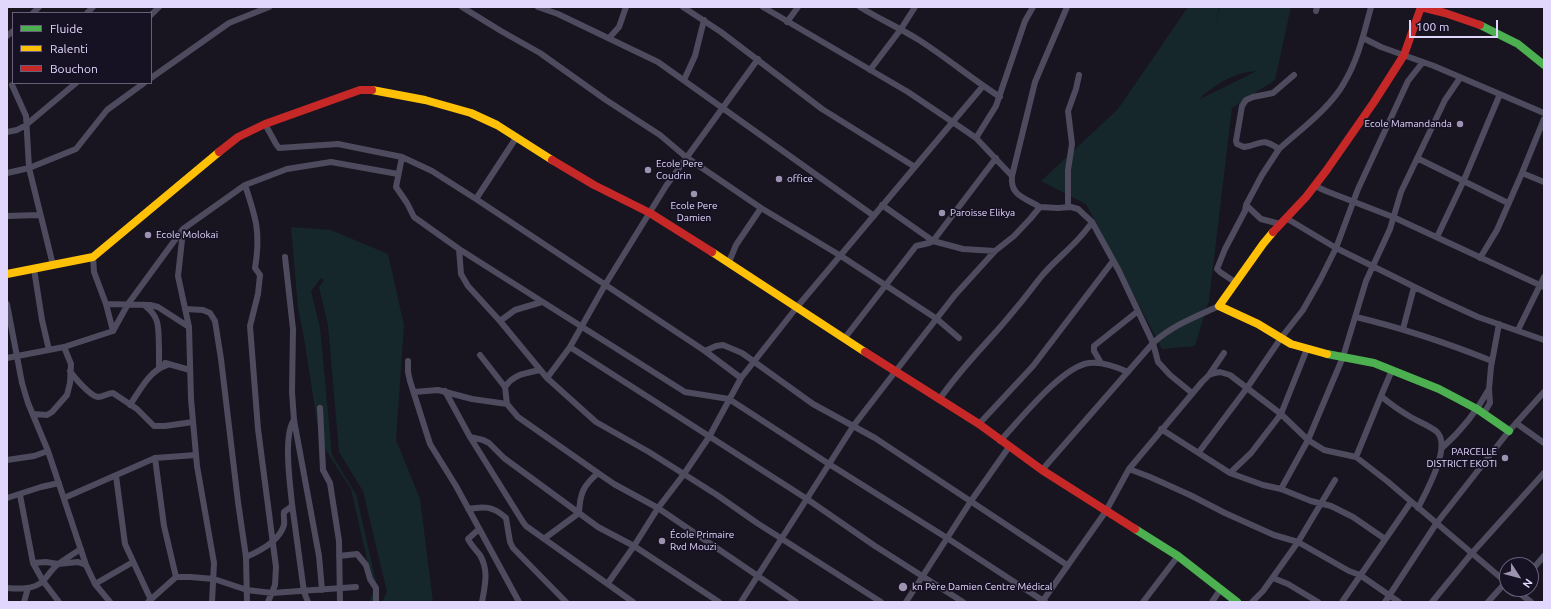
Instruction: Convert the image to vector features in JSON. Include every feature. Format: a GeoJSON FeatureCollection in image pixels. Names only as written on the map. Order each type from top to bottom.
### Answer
{"type":"FeatureCollection","features":[{"type":"Feature","properties":{"kind":"street"},"geometry":{"type":"LineString","coordinates":[[152,77],[229,23],[269,7]]}},
{"type":"Feature","properties":{"kind":"street"},"geometry":{"type":"LineString","coordinates":[[462,7],[500,31],[540,53],[606,100],[660,135],[686,157],[761,208],[886,285],[937,319],[959,338]]}},
{"type":"Feature","properties":{"kind":"street"},"geometry":{"type":"LineString","coordinates":[[538,7],[558,14],[658,62],[874,216]]}},
{"type":"Feature","properties":{"kind":"street"},"geometry":{"type":"LineString","coordinates":[[609,38],[619,27],[626,7]]}},
{"type":"Feature","properties":{"kind":"street"},"geometry":{"type":"LineString","coordinates":[[683,7],[704,20],[758,59],[822,109],[915,167]]}},
{"type":"Feature","properties":{"kind":"street"},"geometry":{"type":"LineString","coordinates":[[763,7],[908,92],[976,138],[1012,176]]}},
{"type":"Feature","properties":{"kind":"street"},"geometry":{"type":"LineString","coordinates":[[787,22],[798,7]]}},
{"type":"Feature","properties":{"kind":"street"},"geometry":{"type":"LineString","coordinates":[[860,7],[901,29],[953,63],[1000,97]]}},
{"type":"Feature","properties":{"kind":"street"},"geometry":{"type":"LineString","coordinates":[[870,70],[901,29],[915,7]]}},
{"type":"Feature","properties":{"kind":"street"},"geometry":{"type":"LineString","coordinates":[[976,138],[1000,97],[1025,21],[1033,7]]}},
{"type":"Feature","properties":{"kind":"street"},"geometry":{"type":"LineString","coordinates":[[1067,7],[1035,82],[1012,176],[1012,188],[1015,193],[1040,207],[1068,207],[1078,209],[1092,222],[1114,261],[1138,311],[1153,343],[1158,362],[1162,368],[1178,383],[1192,393]]}},
{"type":"Feature","properties":{"kind":"street"},"geometry":{"type":"LineString","coordinates":[[1235,282],[1220,272],[1217,268],[1244,213],[1246,205],[1262,175],[1279,149],[1336,95],[1345,82],[1363,38],[1370,7]]}},
{"type":"Feature","properties":{"kind":"street"},"geometry":{"type":"LineString","coordinates":[[1042,470],[1153,343],[1172,328],[1219,306],[1235,282],[1283,221],[1315,186],[1370,108],[1404,55],[1421,7],[1433,9],[1481,26],[1517,44],[1544,65]]}},
{"type":"Feature","properties":{"kind":"street"},"geometry":{"type":"LineString","coordinates":[[684,80],[695,56],[704,20]]}},
{"type":"Feature","properties":{"kind":"street"},"geometry":{"type":"LineString","coordinates":[[1363,38],[1381,47],[1423,62],[1544,113]]}},
{"type":"Feature","properties":{"kind":"street"},"geometry":{"type":"LineString","coordinates":[[547,378],[570,347],[605,285],[666,186],[758,59]]}},
{"type":"Feature","properties":{"kind":"street"},"geometry":{"type":"LineString","coordinates":[[1199,452],[1247,388],[1281,338],[1303,310],[1336,248],[1358,190],[1408,81],[1423,62]]}},
{"type":"Feature","properties":{"kind":"street"},"geometry":{"type":"LineString","coordinates":[[1068,207],[1068,170],[1072,144],[1068,112],[1075,93],[1079,75]]}},
{"type":"Feature","properties":{"kind":"street"},"geometry":{"type":"LineString","coordinates":[[1279,149],[1272,144],[1262,141],[1248,147],[1237,144],[1236,141],[1242,106],[1249,98],[1274,93],[1294,75]]}},
{"type":"Feature","properties":{"kind":"street"},"geometry":{"type":"LineString","coordinates":[[1281,489],[1308,440],[1343,357],[1366,281],[1374,267],[1390,229],[1401,192],[1445,100],[1460,78]]}},
{"type":"Feature","properties":{"kind":"street"},"geometry":{"type":"LineString","coordinates":[[11,84],[24,112],[29,168],[52,265]]}},
{"type":"Feature","properties":{"kind":"street"},"geometry":{"type":"LineString","coordinates":[[7,132],[17,130],[26,125],[75,84]]}},
{"type":"Feature","properties":{"kind":"street"},"geometry":{"type":"LineString","coordinates":[[7,173],[29,168],[76,149],[107,110],[143,84]]}},
{"type":"Feature","properties":{"kind":"street"},"geometry":{"type":"LineString","coordinates":[[608,583],[658,508],[684,474],[709,437],[741,378],[797,307],[983,86]]}},
{"type":"Feature","properties":{"kind":"street"},"geometry":{"type":"LineString","coordinates":[[7,274],[93,257],[212,157],[238,138],[265,124],[355,92],[372,90],[425,100],[471,113],[497,125],[594,185],[650,214],[729,262],[844,339],[979,424],[1000,441],[1042,470],[1178,556],[1220,590],[1238,602]]}},
{"type":"Feature","properties":{"kind":"street"},"geometry":{"type":"LineString","coordinates":[[1437,237],[1464,180],[1500,94]]}},
{"type":"Feature","properties":{"kind":"street"},"geometry":{"type":"LineString","coordinates":[[1480,258],[1496,230],[1522,173],[1544,119]]}},
{"type":"Feature","properties":{"kind":"street"},"geometry":{"type":"LineString","coordinates":[[265,124],[276,144],[280,148],[338,144],[402,157],[432,171],[705,351],[741,378]]}},
{"type":"Feature","properties":{"kind":"street"},"geometry":{"type":"LineString","coordinates":[[476,199],[516,138]]}},
{"type":"Feature","properties":{"kind":"street"},"geometry":{"type":"LineString","coordinates":[[402,157],[396,188],[414,217],[459,249],[685,392],[729,399],[1043,601],[1106,511],[1129,469],[1161,429],[1209,376],[1224,353]]}},
{"type":"Feature","properties":{"kind":"street"},"geometry":{"type":"LineString","coordinates":[[844,339],[916,246],[933,241],[996,158]]}},
{"type":"Feature","properties":{"kind":"street"},"geometry":{"type":"LineString","coordinates":[[1417,158],[1508,203]]}},
{"type":"Feature","properties":{"kind":"street"},"geometry":{"type":"LineString","coordinates":[[7,358],[64,347],[113,331],[128,304],[183,229],[245,185],[283,170],[331,162],[398,174]]}},
{"type":"Feature","properties":{"kind":"street"},"geometry":{"type":"LineString","coordinates":[[1522,173],[1544,182]]}},
{"type":"Feature","properties":{"kind":"street"},"geometry":{"type":"LineString","coordinates":[[245,185],[256,219],[258,236],[255,268],[260,275],[250,326],[258,429],[276,567],[274,585],[268,602]]}},
{"type":"Feature","properties":{"kind":"street"},"geometry":{"type":"LineString","coordinates":[[1315,186],[1326,192],[1393,217],[1542,286]]}},
{"type":"Feature","properties":{"kind":"street"},"geometry":{"type":"LineString","coordinates":[[882,205],[933,241],[963,249],[995,251]]}},
{"type":"Feature","properties":{"kind":"street"},"geometry":{"type":"LineString","coordinates":[[1246,205],[1260,219],[1283,221],[1461,310],[1544,340]]}},
{"type":"Feature","properties":{"kind":"street"},"geometry":{"type":"LineString","coordinates":[[741,602],[854,425],[955,295],[995,251],[1019,230],[1040,207]]}},
{"type":"Feature","properties":{"kind":"street"},"geometry":{"type":"LineString","coordinates":[[729,262],[736,245],[761,208]]}},
{"type":"Feature","properties":{"kind":"street"},"geometry":{"type":"LineString","coordinates":[[7,216],[40,215]]}},
{"type":"Feature","properties":{"kind":"street"},"geometry":{"type":"LineString","coordinates":[[939,400],[957,375],[1040,278],[1084,234],[1092,222]]}},
{"type":"Feature","properties":{"kind":"street"},"geometry":{"type":"LineString","coordinates":[[183,229],[178,276],[189,327],[190,370],[196,455],[214,558],[212,602]]}},
{"type":"Feature","properties":{"kind":"street"},"geometry":{"type":"LineString","coordinates":[[459,249],[461,274],[479,299],[500,321],[547,378],[596,422],[649,452],[718,495],[781,539],[881,602]]}},
{"type":"Feature","properties":{"kind":"street"},"geometry":{"type":"LineString","coordinates":[[93,257],[94,272],[106,304],[113,331]]}},
{"type":"Feature","properties":{"kind":"street"},"geometry":{"type":"LineString","coordinates":[[285,257],[293,329],[292,392],[294,420],[319,556],[322,590]]}},
{"type":"Feature","properties":{"kind":"street"},"geometry":{"type":"LineString","coordinates":[[979,424],[1032,366],[1114,261]]}},
{"type":"Feature","properties":{"kind":"street"},"geometry":{"type":"LineString","coordinates":[[34,269],[48,350]]}},
{"type":"Feature","properties":{"kind":"street"},"geometry":{"type":"LineString","coordinates":[[1518,330],[1542,286],[1544,277]]}},
{"type":"Feature","properties":{"kind":"street"},"geometry":{"type":"LineString","coordinates":[[1403,329],[1414,287]]}},
{"type":"Feature","properties":{"kind":"street"},"geometry":{"type":"LineString","coordinates":[[500,321],[515,310],[542,302]]}},
{"type":"Feature","properties":{"kind":"street"},"geometry":{"type":"LineString","coordinates":[[7,304],[22,383],[28,403],[34,414],[48,451],[86,565],[95,584],[110,602]]}},
{"type":"Feature","properties":{"kind":"street"},"geometry":{"type":"LineString","coordinates":[[106,304],[128,304],[158,307],[189,327]]}},
{"type":"Feature","properties":{"kind":"street"},"geometry":{"type":"LineString","coordinates":[[144,305],[152,311],[157,320],[159,367]]}},
{"type":"Feature","properties":{"kind":"street"},"geometry":{"type":"LineString","coordinates":[[1219,306],[1258,324],[1291,344],[1343,357],[1359,359],[1392,370],[1439,389],[1480,411],[1509,431]]}},
{"type":"Feature","properties":{"kind":"street"},"geometry":{"type":"LineString","coordinates":[[185,309],[203,310],[210,313],[215,321],[246,557],[247,602]]}},
{"type":"Feature","properties":{"kind":"street"},"geometry":{"type":"LineString","coordinates":[[1101,363],[1094,351],[1094,346],[1138,311]]}},
{"type":"Feature","properties":{"kind":"street"},"geometry":{"type":"LineString","coordinates":[[1356,317],[1403,329],[1455,346],[1492,361]]}},
{"type":"Feature","properties":{"kind":"street"},"geometry":{"type":"LineString","coordinates":[[1442,448],[1480,411],[1490,389],[1492,361],[1499,324]]}},
{"type":"Feature","properties":{"kind":"street"},"geometry":{"type":"LineString","coordinates":[[705,351],[716,346],[723,345],[731,347],[754,361],[813,404],[854,425],[875,438],[1067,565]]}},
{"type":"Feature","properties":{"kind":"street"},"geometry":{"type":"LineString","coordinates":[[34,414],[50,413],[67,395],[70,383],[70,360],[64,347]]}},
{"type":"Feature","properties":{"kind":"street"},"geometry":{"type":"LineString","coordinates":[[570,347],[807,499],[875,546],[963,602]]}},
{"type":"Feature","properties":{"kind":"street"},"geometry":{"type":"LineString","coordinates":[[1230,473],[1251,453],[1281,414],[1307,349]]}},
{"type":"Feature","properties":{"kind":"street"},"geometry":{"type":"LineString","coordinates":[[480,355],[505,387],[507,404],[518,417],[614,484],[658,508],[796,602]]}},
{"type":"Feature","properties":{"kind":"street"},"geometry":{"type":"LineString","coordinates":[[159,358],[167,365]]}},
{"type":"Feature","properties":{"kind":"street"},"geometry":{"type":"LineString","coordinates":[[408,361],[408,372],[430,444],[520,602]]}},
{"type":"Feature","properties":{"kind":"street"},"geometry":{"type":"LineString","coordinates":[[1000,441],[1037,400],[1064,376],[1076,368],[1089,362],[1101,363],[1128,372]]}},
{"type":"Feature","properties":{"kind":"street"},"geometry":{"type":"LineString","coordinates":[[130,405],[149,378],[159,367],[167,365],[190,370]]}},
{"type":"Feature","properties":{"kind":"street"},"geometry":{"type":"LineString","coordinates":[[505,387],[520,374],[540,370]]}},
{"type":"Feature","properties":{"kind":"street"},"geometry":{"type":"LineString","coordinates":[[1356,458],[1392,370]]}},
{"type":"Feature","properties":{"kind":"street"},"geometry":{"type":"LineString","coordinates":[[70,371],[80,383],[95,396],[100,397],[113,393],[140,412],[151,425],[157,428],[193,422]]}},
{"type":"Feature","properties":{"kind":"street"},"geometry":{"type":"LineString","coordinates":[[1209,376],[1220,372],[1226,373],[1281,414],[1308,440],[1324,450],[1356,458],[1387,482],[1499,577]]}},
{"type":"Feature","properties":{"kind":"street"},"geometry":{"type":"LineString","coordinates":[[414,392],[438,390],[446,391],[472,399],[507,404]]}},
{"type":"Feature","properties":{"kind":"street"},"geometry":{"type":"LineString","coordinates":[[446,391],[470,437],[522,522],[633,602]]}},
{"type":"Feature","properties":{"kind":"street"},"geometry":{"type":"LineString","coordinates":[[1385,602],[1436,524],[1509,431],[1544,392]]}},
{"type":"Feature","properties":{"kind":"street"},"geometry":{"type":"LineString","coordinates":[[1381,396],[1407,415],[1436,431],[1442,440],[1442,448],[1431,482],[1418,508]]}},
{"type":"Feature","properties":{"kind":"street"},"geometry":{"type":"LineString","coordinates":[[320,408],[323,470],[330,483],[339,541],[340,602]]}},
{"type":"Feature","properties":{"kind":"street"},"geometry":{"type":"LineString","coordinates":[[294,420],[290,426],[288,455],[292,504],[304,592],[308,602]]}},
{"type":"Feature","properties":{"kind":"street"},"geometry":{"type":"LineString","coordinates":[[1516,423],[1544,443]]}},
{"type":"Feature","properties":{"kind":"street"},"geometry":{"type":"LineString","coordinates":[[1161,429],[1230,473],[1263,485],[1281,489],[1320,504],[1331,506],[1385,539]]}},
{"type":"Feature","properties":{"kind":"street"},"geometry":{"type":"LineString","coordinates":[[470,437],[489,443],[504,458],[598,527],[634,546],[719,602]]}},
{"type":"Feature","properties":{"kind":"street"},"geometry":{"type":"LineString","coordinates":[[906,602],[971,501],[1009,447]]}},
{"type":"Feature","properties":{"kind":"street"},"geometry":{"type":"LineString","coordinates":[[7,460],[34,456],[48,451]]}},
{"type":"Feature","properties":{"kind":"street"},"geometry":{"type":"LineString","coordinates":[[64,498],[155,458],[196,455]]}},
{"type":"Feature","properties":{"kind":"street"},"geometry":{"type":"LineString","coordinates":[[155,458],[164,526],[176,577]]}},
{"type":"Feature","properties":{"kind":"street"},"geometry":{"type":"LineString","coordinates":[[1129,469],[1183,492],[1274,535],[1298,542],[1360,576],[1399,602]]}},
{"type":"Feature","properties":{"kind":"street"},"geometry":{"type":"LineString","coordinates":[[545,538],[579,513],[582,490],[598,473]]}},
{"type":"Feature","properties":{"kind":"street"},"geometry":{"type":"LineString","coordinates":[[1432,602],[1472,553],[1544,473]]}},
{"type":"Feature","properties":{"kind":"street"},"geometry":{"type":"LineString","coordinates":[[116,476],[125,544],[150,601],[176,577],[190,576],[214,579],[247,590],[272,593],[304,592],[356,587]]}},
{"type":"Feature","properties":{"kind":"street"},"geometry":{"type":"LineString","coordinates":[[1252,602],[1273,578],[1298,542],[1335,480]]}},
{"type":"Feature","properties":{"kind":"street"},"geometry":{"type":"LineString","coordinates":[[7,498],[59,483]]}},
{"type":"Feature","properties":{"kind":"street"},"geometry":{"type":"LineString","coordinates":[[20,495],[33,563],[43,582],[59,602]]}},
{"type":"Feature","properties":{"kind":"street"},"geometry":{"type":"LineString","coordinates":[[1342,602],[1411,502]]}},
{"type":"Feature","properties":{"kind":"street"},"geometry":{"type":"LineString","coordinates":[[246,557],[257,552],[279,534],[283,527],[284,512],[291,507],[292,504]]}},
{"type":"Feature","properties":{"kind":"street"},"geometry":{"type":"LineString","coordinates":[[468,509],[488,507],[503,515],[507,522],[510,542],[513,548],[566,602]]}},
{"type":"Feature","properties":{"kind":"street"},"geometry":{"type":"LineString","coordinates":[[479,529],[468,539],[479,554],[486,570],[482,602]]}},
{"type":"Feature","properties":{"kind":"street"},"geometry":{"type":"LineString","coordinates":[[7,588],[28,588],[43,582],[50,571],[58,564],[81,549]]}},
{"type":"Feature","properties":{"kind":"street"},"geometry":{"type":"LineString","coordinates":[[339,556],[357,554],[365,562],[370,579],[376,588],[376,602]]}},
{"type":"Feature","properties":{"kind":"street"},"geometry":{"type":"LineString","coordinates":[[1143,602],[1178,556]]}},
{"type":"Feature","properties":{"kind":"street"},"geometry":{"type":"LineString","coordinates":[[33,563],[46,562],[58,564],[78,562],[86,565]]}},
{"type":"Feature","properties":{"kind":"street"},"geometry":{"type":"LineString","coordinates":[[95,584],[133,562]]}},
{"type":"Feature","properties":{"kind":"street"},"geometry":{"type":"LineString","coordinates":[[1273,578],[1288,584],[1318,602]]}},
{"type":"Feature","properties":{"kind":"street"},"geometry":{"type":"LineString","coordinates":[[24,602],[28,588]]}},
{"type":"Feature","properties":{"kind":"street"},"geometry":{"type":"LineString","coordinates":[[1212,602],[1220,590]]}},
{"type":"Feature","properties":{"kind":"street"},"geometry":{"type":"LineString","coordinates":[[1488,602],[1499,590]]}},
{"type":"Feature","properties":{"kind":"shaded area"},"geometry":{"type":"Polygon","coordinates":[[[1188,7],[1219,7],[1216,21],[1220,7],[1291,7],[1275,80],[1232,108],[1209,300],[1195,346],[1162,349],[1086,204],[1041,181],[1118,109],[1188,7]],[[1257,71],[1242,73],[1234,76],[1219,84],[1200,99],[1257,71]]]}},
{"type":"Feature","properties":{"kind":"shaded area"},"geometry":{"type":"Polygon","coordinates":[[[291,227],[331,230],[388,254],[404,325],[396,440],[420,499],[433,602],[382,602],[387,592],[363,491],[339,452],[328,325],[319,287],[324,280],[321,278],[311,291],[320,328],[332,455],[356,494],[379,595],[376,602],[369,602],[374,590],[351,489],[320,441],[298,308],[291,227]]]}},
{"type":"Feature","properties":{"kind":"traffic: fast"},"geometry":{"type":"LineString","coordinates":[[1480,25],[1518,44],[1544,65]]}},
{"type":"Feature","properties":{"kind":"traffic: fast"},"geometry":{"type":"LineString","coordinates":[[1327,354],[1374,363],[1439,389],[1477,409],[1509,431]]}},
{"type":"Feature","properties":{"kind":"traffic: fast"},"geometry":{"type":"LineString","coordinates":[[1135,529],[1178,556],[1237,602]]}},
{"type":"Feature","properties":{"kind":"traffic: slow"},"geometry":{"type":"LineString","coordinates":[[372,90],[425,100],[471,113],[497,125],[552,160]]}},
{"type":"Feature","properties":{"kind":"traffic: slow"},"geometry":{"type":"LineString","coordinates":[[7,274],[93,257],[219,152]]}},
{"type":"Feature","properties":{"kind":"traffic: slow"},"geometry":{"type":"LineString","coordinates":[[1273,232],[1219,306],[1258,324],[1291,344],[1327,354]]}},
{"type":"Feature","properties":{"kind":"traffic: slow"},"geometry":{"type":"LineString","coordinates":[[712,252],[865,352]]}},
{"type":"Feature","properties":{"kind":"traffic: jam"},"geometry":{"type":"LineString","coordinates":[[1273,232],[1306,197],[1374,102],[1404,55],[1421,7],[1445,13],[1480,25]]}},
{"type":"Feature","properties":{"kind":"traffic: jam"},"geometry":{"type":"LineString","coordinates":[[219,152],[238,137],[265,124],[360,90],[372,90]]}},
{"type":"Feature","properties":{"kind":"traffic: jam"},"geometry":{"type":"LineString","coordinates":[[552,160],[594,185],[650,213],[712,252]]}},
{"type":"Feature","properties":{"kind":"traffic: jam"},"geometry":{"type":"LineString","coordinates":[[865,352],[979,424],[1042,470],[1135,529]]}},
{"type":"Feature","properties":{"kind":"place","name":"Ecole Mamandanda"},"geometry":{"type":"Point","coordinates":[1460,124]}},
{"type":"Feature","properties":{"kind":"place","name":"Ecole Pere Coudrin"},"geometry":{"type":"Point","coordinates":[648,170]}},
{"type":"Feature","properties":{"kind":"place","name":"office"},"geometry":{"type":"Point","coordinates":[779,179]}},
{"type":"Feature","properties":{"kind":"place","name":"Ecole Pere Damien"},"geometry":{"type":"Point","coordinates":[694,194]}},
{"type":"Feature","properties":{"kind":"place","name":"Paroisse Elikya"},"geometry":{"type":"Point","coordinates":[942,213]}},
{"type":"Feature","properties":{"kind":"place","name":"Ecole Molokai"},"geometry":{"type":"Point","coordinates":[148,235]}},
{"type":"Feature","properties":{"kind":"place","name":"PARCELLE DISTRICT EKOTI"},"geometry":{"type":"Point","coordinates":[1505,458]}},
{"type":"Feature","properties":{"kind":"place","name":"École Primaire Rvd Mouzi"},"geometry":{"type":"Point","coordinates":[662,541]}},
{"type":"Feature","properties":{"kind":"place","name":"kn Père Damien Centre Médical"},"geometry":{"type":"Point","coordinates":[903,587]}}]}
